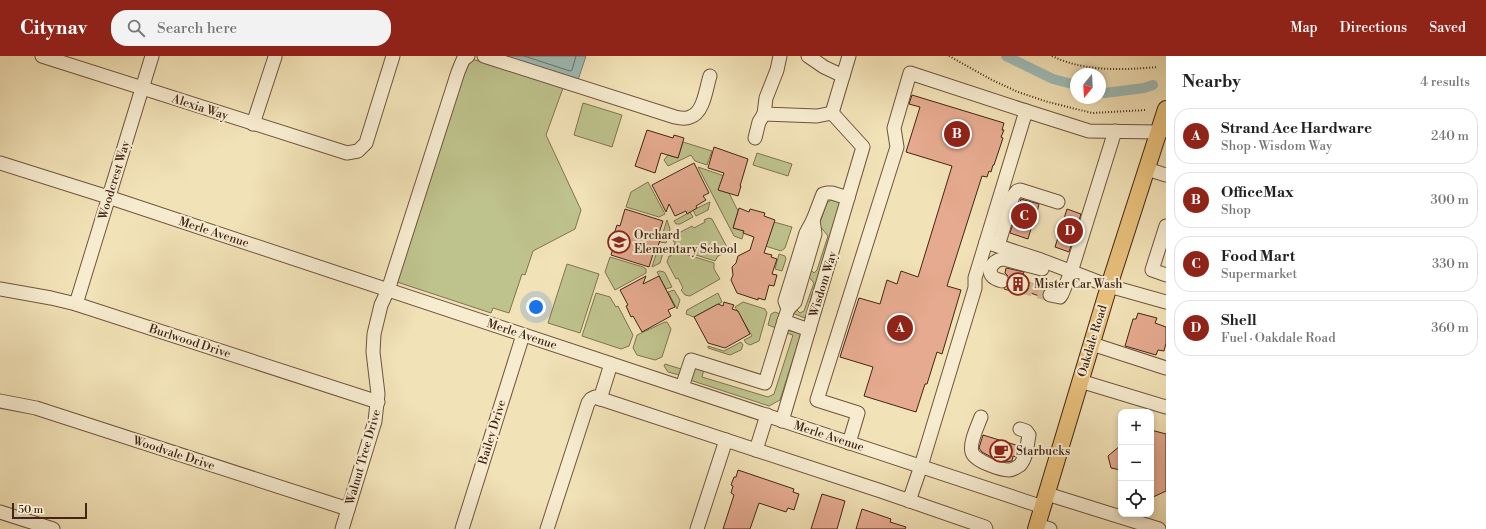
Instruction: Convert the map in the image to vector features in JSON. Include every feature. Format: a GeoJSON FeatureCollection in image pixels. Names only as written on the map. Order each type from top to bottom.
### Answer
{"type":"FeatureCollection","features":[{"type":"Feature","properties":{"kind":"main road","name":"Oakdale Road"},"geometry":{"type":"LineString","coordinates":[[1041,528],[1045,500],[1080,381],[1147,169],[1162,131],[1166,109]]}},
{"type":"Feature","properties":{"kind":"street","name":"Alexia Way"},"geometry":{"type":"LineString","coordinates":[[42,56],[347,153],[358,151],[366,144],[393,56]]}},
{"type":"Feature","properties":{"kind":"street","name":"Woodcrest Way"},"geometry":{"type":"LineString","coordinates":[[76,304],[152,56]]}},
{"type":"Feature","properties":{"kind":"street","name":"Walnut Tree Drive"},"geometry":{"type":"LineString","coordinates":[[342,529],[375,420],[378,402],[373,352],[374,334],[379,311],[388,290],[458,72],[467,56]]}},
{"type":"Feature","properties":{"kind":"street"},"geometry":{"type":"LineString","coordinates":[[484,56],[674,118],[690,117],[696,114],[701,108],[710,76]]}},
{"type":"Feature","properties":{"kind":"street"},"geometry":{"type":"LineString","coordinates":[[755,138],[759,122],[764,114],[766,98],[777,70],[780,56]]}},
{"type":"Feature","properties":{"kind":"street"},"geometry":{"type":"LineString","coordinates":[[808,56],[824,67],[843,76]]}},
{"type":"Feature","properties":{"kind":"street"},"geometry":{"type":"LineString","coordinates":[[764,114],[818,116],[832,113],[849,56]]}},
{"type":"Feature","properties":{"kind":"street"},"geometry":{"type":"LineString","coordinates":[[253,124],[275,57]]}},
{"type":"Feature","properties":{"kind":"street"},"geometry":{"type":"LineString","coordinates":[[849,443],[858,413],[817,400],[897,147],[894,128],[910,74],[1089,131],[1162,131]]}},
{"type":"Feature","properties":{"kind":"street"},"geometry":{"type":"LineString","coordinates":[[992,244],[1026,111]]}},
{"type":"Feature","properties":{"kind":"street","name":"Wisdom Way"},"geometry":{"type":"LineString","coordinates":[[782,421],[863,147],[832,113]]}},
{"type":"Feature","properties":{"kind":"street"},"geometry":{"type":"LineString","coordinates":[[1050,295],[1060,296],[1064,290],[1115,132]]}},
{"type":"Feature","properties":{"kind":"street","name":"Merle Avenue"},"geometry":{"type":"LineString","coordinates":[[0,163],[108,197],[921,466],[1159,529]]}},
{"type":"Feature","properties":{"kind":"street"},"geometry":{"type":"LineString","coordinates":[[1147,169],[1166,175]]}},
{"type":"Feature","properties":{"kind":"street"},"geometry":{"type":"LineString","coordinates":[[909,501],[975,288],[975,278],[1013,196],[1020,190],[1058,202]]}},
{"type":"Feature","properties":{"kind":"street"},"geometry":{"type":"LineString","coordinates":[[682,387],[691,360],[765,383],[786,315],[785,300],[806,233],[813,220],[823,194],[832,193],[848,198]]}},
{"type":"Feature","properties":{"kind":"street"},"geometry":{"type":"LineString","coordinates":[[1166,226],[1152,270],[1166,275]]}},
{"type":"Feature","properties":{"kind":"street"},"geometry":{"type":"LineString","coordinates":[[992,244],[1109,286],[1166,302]]}},
{"type":"Feature","properties":{"kind":"street"},"geometry":{"type":"LineString","coordinates":[[1002,281],[994,278],[991,274],[994,261],[999,259],[1042,269],[1050,264]]}},
{"type":"Feature","properties":{"kind":"street","name":"Burlwood Drive"},"geometry":{"type":"LineString","coordinates":[[0,289],[76,304],[378,402]]}},
{"type":"Feature","properties":{"kind":"street"},"geometry":{"type":"LineString","coordinates":[[786,315],[809,330]]}},
{"type":"Feature","properties":{"kind":"street","name":"Bailey Drive"},"geometry":{"type":"LineString","coordinates":[[462,529],[523,334]]}},
{"type":"Feature","properties":{"kind":"street"},"geometry":{"type":"LineString","coordinates":[[1092,344],[1166,368]]}},
{"type":"Feature","properties":{"kind":"street"},"geometry":{"type":"LineString","coordinates":[[600,398],[611,364]]}},
{"type":"Feature","properties":{"kind":"street"},"geometry":{"type":"LineString","coordinates":[[1080,381],[1166,407]]}},
{"type":"Feature","properties":{"kind":"street"},"geometry":{"type":"LineString","coordinates":[[547,529],[588,403],[595,397],[909,501],[985,527],[986,529]]}},
{"type":"Feature","properties":{"kind":"street","name":"Woodvale Drive"},"geometry":{"type":"LineString","coordinates":[[0,401],[36,408],[348,509]]}},
{"type":"Feature","properties":{"kind":"street"},"geometry":{"type":"LineString","coordinates":[[756,450],[767,415]]}},
{"type":"Feature","properties":{"kind":"street"},"geometry":{"type":"LineString","coordinates":[[981,416],[972,443],[972,453],[975,458],[1006,470],[1013,469],[1020,465],[1024,457],[1029,436],[1026,431],[1020,429]]}},
{"type":"Feature","properties":{"kind":"street"},"geometry":{"type":"LineString","coordinates":[[698,529],[726,440]]}},
{"type":"Feature","properties":{"kind":"street"},"geometry":{"type":"LineString","coordinates":[[0,512],[53,529]]}},
{"type":"Feature","properties":{"kind":"path"},"geometry":{"type":"LineString","coordinates":[[950,56],[992,80],[1018,92],[1048,102],[1092,112],[1146,110]]}},
{"type":"Feature","properties":{"kind":"path"},"geometry":{"type":"LineString","coordinates":[[1052,56],[1062,61],[1108,69],[1121,70],[1158,67]]}},
{"type":"Feature","properties":{"kind":"green space"},"geometry":{"type":"Polygon","coordinates":[[[472,59],[563,88],[546,135],[581,210],[575,229],[533,251],[525,275],[522,274],[509,313],[493,308],[491,313],[397,282],[465,65],[472,59]]]}},
{"type":"Feature","properties":{"kind":"green space"},"geometry":{"type":"Polygon","coordinates":[[[583,103],[622,115],[612,147],[574,135],[583,103]]]}},
{"type":"Feature","properties":{"kind":"green space"},"geometry":{"type":"Polygon","coordinates":[[[683,142],[712,151],[707,165],[695,161],[691,155],[668,166],[664,160],[668,155],[678,158],[683,142]]]}},
{"type":"Feature","properties":{"kind":"green space"},"geometry":{"type":"Polygon","coordinates":[[[757,153],[792,164],[788,176],[753,165],[757,153]]]}},
{"type":"Feature","properties":{"kind":"green space"},"geometry":{"type":"Polygon","coordinates":[[[698,167],[733,179],[719,190],[729,193],[738,211],[733,228],[744,231],[742,239],[734,236],[698,167]]]}},
{"type":"Feature","properties":{"kind":"green space"},"geometry":{"type":"Polygon","coordinates":[[[648,182],[665,214],[659,217],[626,207],[631,192],[648,182]]]}},
{"type":"Feature","properties":{"kind":"green space"},"geometry":{"type":"Polygon","coordinates":[[[832,199],[841,203],[805,318],[792,313],[795,308],[800,313],[804,311],[814,283],[808,276],[810,269],[814,273],[817,270],[828,236],[819,225],[827,203],[832,199]]]}},
{"type":"Feature","properties":{"kind":"green space"},"geometry":{"type":"Polygon","coordinates":[[[710,202],[708,210],[696,216],[693,210],[710,202]]]}},
{"type":"Feature","properties":{"kind":"green space"},"geometry":{"type":"Polygon","coordinates":[[[690,212],[693,217],[680,224],[676,224],[674,221],[690,212]]]}},
{"type":"Feature","properties":{"kind":"green space"},"geometry":{"type":"Polygon","coordinates":[[[709,218],[712,219],[729,251],[718,256],[715,261],[674,248],[675,242],[673,241],[675,235],[692,226],[694,228],[709,218]]]}},
{"type":"Feature","properties":{"kind":"green space"},"geometry":{"type":"Polygon","coordinates":[[[667,220],[670,229],[666,243],[660,242],[667,220]]]}},
{"type":"Feature","properties":{"kind":"green space"},"geometry":{"type":"Polygon","coordinates":[[[774,222],[792,227],[785,248],[781,251],[756,243],[774,222]]]}},
{"type":"Feature","properties":{"kind":"green space"},"geometry":{"type":"Polygon","coordinates":[[[658,248],[664,250],[660,263],[652,267],[658,248]]]}},
{"type":"Feature","properties":{"kind":"green space"},"geometry":{"type":"Polygon","coordinates":[[[673,250],[714,263],[714,269],[720,279],[690,296],[685,295],[681,290],[683,288],[678,278],[676,279],[667,262],[673,250]]]}},
{"type":"Feature","properties":{"kind":"green space"},"geometry":{"type":"Polygon","coordinates":[[[779,254],[785,256],[786,259],[782,271],[775,269],[779,254]]]}},
{"type":"Feature","properties":{"kind":"green space"},"geometry":{"type":"Polygon","coordinates":[[[610,257],[643,267],[646,269],[646,273],[615,290],[605,272],[610,257]]]}},
{"type":"Feature","properties":{"kind":"green space"},"geometry":{"type":"Polygon","coordinates":[[[567,264],[599,274],[580,333],[548,323],[567,264]]]}},
{"type":"Feature","properties":{"kind":"green space"},"geometry":{"type":"Polygon","coordinates":[[[660,271],[665,273],[672,287],[666,289],[657,272],[660,271]]]}},
{"type":"Feature","properties":{"kind":"green space"},"geometry":{"type":"Polygon","coordinates":[[[674,290],[680,300],[677,309],[668,292],[674,290]]]}},
{"type":"Feature","properties":{"kind":"green space"},"geometry":{"type":"Polygon","coordinates":[[[596,293],[610,297],[616,307],[618,306],[633,335],[629,346],[621,349],[582,336],[596,293]]]}},
{"type":"Feature","properties":{"kind":"green space"},"geometry":{"type":"Polygon","coordinates":[[[718,293],[722,302],[694,317],[686,314],[687,310],[718,293]]]}},
{"type":"Feature","properties":{"kind":"green space"},"geometry":{"type":"Polygon","coordinates":[[[743,302],[765,309],[767,313],[759,341],[750,345],[744,340],[752,336],[735,307],[743,302]]]}},
{"type":"Feature","properties":{"kind":"green space"},"geometry":{"type":"Polygon","coordinates":[[[775,312],[780,314],[776,328],[768,325],[771,314],[775,312]]]}},
{"type":"Feature","properties":{"kind":"green space"},"geometry":{"type":"Polygon","coordinates":[[[667,322],[671,329],[662,357],[655,360],[637,355],[633,348],[637,335],[667,322]]]}},
{"type":"Feature","properties":{"kind":"green space"},"geometry":{"type":"Polygon","coordinates":[[[787,330],[801,334],[780,400],[769,406],[690,380],[695,366],[704,369],[702,377],[768,397],[774,394],[793,335],[786,333],[787,330]]]}},
{"type":"Feature","properties":{"kind":"green space"},"geometry":{"type":"Polygon","coordinates":[[[741,342],[743,345],[741,350],[730,355],[708,348],[708,346],[724,351],[741,342]]]}},
{"type":"Feature","properties":{"kind":"green space"},"geometry":{"type":"Polygon","coordinates":[[[665,364],[681,369],[679,375],[668,372],[664,366],[665,364]]]}},
{"type":"Feature","properties":{"kind":"water"},"geometry":{"type":"Polygon","coordinates":[[[494,56],[586,56],[577,83],[494,56]]]}},
{"type":"Feature","properties":{"kind":"building"},"geometry":{"type":"Polygon","coordinates":[[[912,95],[1004,123],[1002,130],[1004,130],[1001,137],[1003,138],[994,165],[991,172],[989,171],[987,177],[982,176],[947,286],[961,290],[942,354],[937,352],[916,412],[864,396],[873,367],[840,357],[859,298],[880,304],[887,280],[897,284],[901,271],[918,277],[952,166],[906,152],[920,107],[909,104],[912,95]]]}},
{"type":"Feature","properties":{"kind":"building"},"geometry":{"type":"Polygon","coordinates":[[[647,130],[673,138],[674,135],[684,138],[678,158],[661,153],[655,173],[635,166],[647,130]]]}},
{"type":"Feature","properties":{"kind":"building"},"geometry":{"type":"Polygon","coordinates":[[[714,147],[748,159],[738,196],[718,190],[724,173],[708,168],[714,147]]]}},
{"type":"Feature","properties":{"kind":"building"},"geometry":{"type":"Polygon","coordinates":[[[694,163],[709,193],[703,196],[706,200],[687,214],[686,211],[675,216],[669,204],[666,212],[652,185],[694,163]]]}},
{"type":"Feature","properties":{"kind":"building"},"geometry":{"type":"Polygon","coordinates":[[[1021,199],[1039,204],[1036,216],[1038,217],[1035,226],[1032,225],[1028,239],[1010,233],[1021,199]]]}},
{"type":"Feature","properties":{"kind":"building"},"geometry":{"type":"Polygon","coordinates":[[[739,208],[749,212],[750,209],[765,213],[764,216],[775,220],[764,253],[772,255],[771,257],[777,259],[772,274],[777,275],[774,286],[769,285],[765,300],[758,298],[758,300],[737,293],[731,280],[733,275],[732,267],[736,263],[738,256],[750,250],[754,237],[743,233],[744,231],[733,228],[739,208]]]}},
{"type":"Feature","properties":{"kind":"building"},"geometry":{"type":"Polygon","coordinates":[[[625,209],[663,221],[657,239],[660,240],[657,249],[655,248],[649,267],[611,255],[616,238],[613,237],[617,225],[620,226],[625,209]]]}},
{"type":"Feature","properties":{"kind":"building"},"geometry":{"type":"Polygon","coordinates":[[[1067,209],[1081,214],[1069,252],[1055,247],[1067,209]]]}},
{"type":"Feature","properties":{"kind":"building","name":"Mister Car Wash"},"geometry":{"type":"Polygon","coordinates":[[[1006,268],[1024,272],[1021,280],[1046,288],[1042,293],[1042,297],[1019,289],[1018,293],[1004,289],[1010,283],[1008,276],[1005,273],[1006,268]]]}},
{"type":"Feature","properties":{"kind":"building"},"geometry":{"type":"Polygon","coordinates":[[[646,276],[643,284],[659,276],[675,307],[668,310],[671,316],[642,332],[633,316],[631,317],[626,306],[628,305],[620,290],[646,276]]]}},
{"type":"Feature","properties":{"kind":"building"},"geometry":{"type":"Polygon","coordinates":[[[724,302],[734,305],[732,309],[738,311],[750,334],[725,348],[708,343],[694,317],[718,304],[723,306],[724,302]]]}},
{"type":"Feature","properties":{"kind":"building"},"geometry":{"type":"Polygon","coordinates":[[[1138,313],[1157,318],[1155,323],[1166,327],[1166,343],[1164,351],[1158,350],[1156,355],[1125,346],[1133,319],[1136,319],[1138,313]]]}},
{"type":"Feature","properties":{"kind":"building"},"geometry":{"type":"Polygon","coordinates":[[[1154,431],[1166,434],[1166,491],[1154,497],[1154,431]]]}},
{"type":"Feature","properties":{"kind":"building","name":"Starbucks"},"geometry":{"type":"Polygon","coordinates":[[[983,435],[1019,446],[1016,457],[1013,456],[1012,461],[1006,462],[982,452],[979,448],[983,435]]]}},
{"type":"Feature","properties":{"kind":"building"},"geometry":{"type":"Polygon","coordinates":[[[1118,448],[1118,469],[1111,468],[1108,456],[1118,448]]]}},
{"type":"Feature","properties":{"kind":"building"},"geometry":{"type":"Polygon","coordinates":[[[738,470],[794,489],[793,492],[799,494],[794,510],[788,508],[786,512],[759,503],[750,529],[723,529],[734,495],[731,493],[733,486],[731,485],[738,470]]]}},
{"type":"Feature","properties":{"kind":"building"},"geometry":{"type":"Polygon","coordinates":[[[822,494],[845,501],[837,529],[811,529],[822,494]]]}},
{"type":"Feature","properties":{"kind":"building"},"geometry":{"type":"Polygon","coordinates":[[[862,509],[891,519],[890,522],[906,527],[905,529],[856,529],[862,509]]]}},
{"type":"Feature","properties":{"kind":"waterway"},"geometry":{"type":"LineString","coordinates":[[1006,56],[1053,79],[1070,83]]}},
{"type":"Feature","properties":{"kind":"waterway"},"geometry":{"type":"LineString","coordinates":[[1106,93],[1144,88],[1153,85]]}},
{"type":"Feature","properties":{"kind":"tunnel"},"geometry":{"type":"LineString","coordinates":[[1002,281],[1050,295]]}},
{"type":"Feature","properties":{"kind":"place","name":"OfficeMax"},"geometry":{"type":"Point","coordinates":[957,134]}},
{"type":"Feature","properties":{"kind":"place","name":"Food Mart"},"geometry":{"type":"Point","coordinates":[1024,216]}},
{"type":"Feature","properties":{"kind":"place","name":"Shell"},"geometry":{"type":"Point","coordinates":[1070,231]}},
{"type":"Feature","properties":{"kind":"place","name":"Orchard Elementary School"},"geometry":{"type":"Point","coordinates":[619,242]}},
{"type":"Feature","properties":{"kind":"place","name":"Mister Car Wash"},"geometry":{"type":"Point","coordinates":[1018,284]}},
{"type":"Feature","properties":{"kind":"place","name":"Strand Ace Hardware"},"geometry":{"type":"Point","coordinates":[900,328]}},
{"type":"Feature","properties":{"kind":"place","name":"Starbucks"},"geometry":{"type":"Point","coordinates":[1001,451]}}]}
